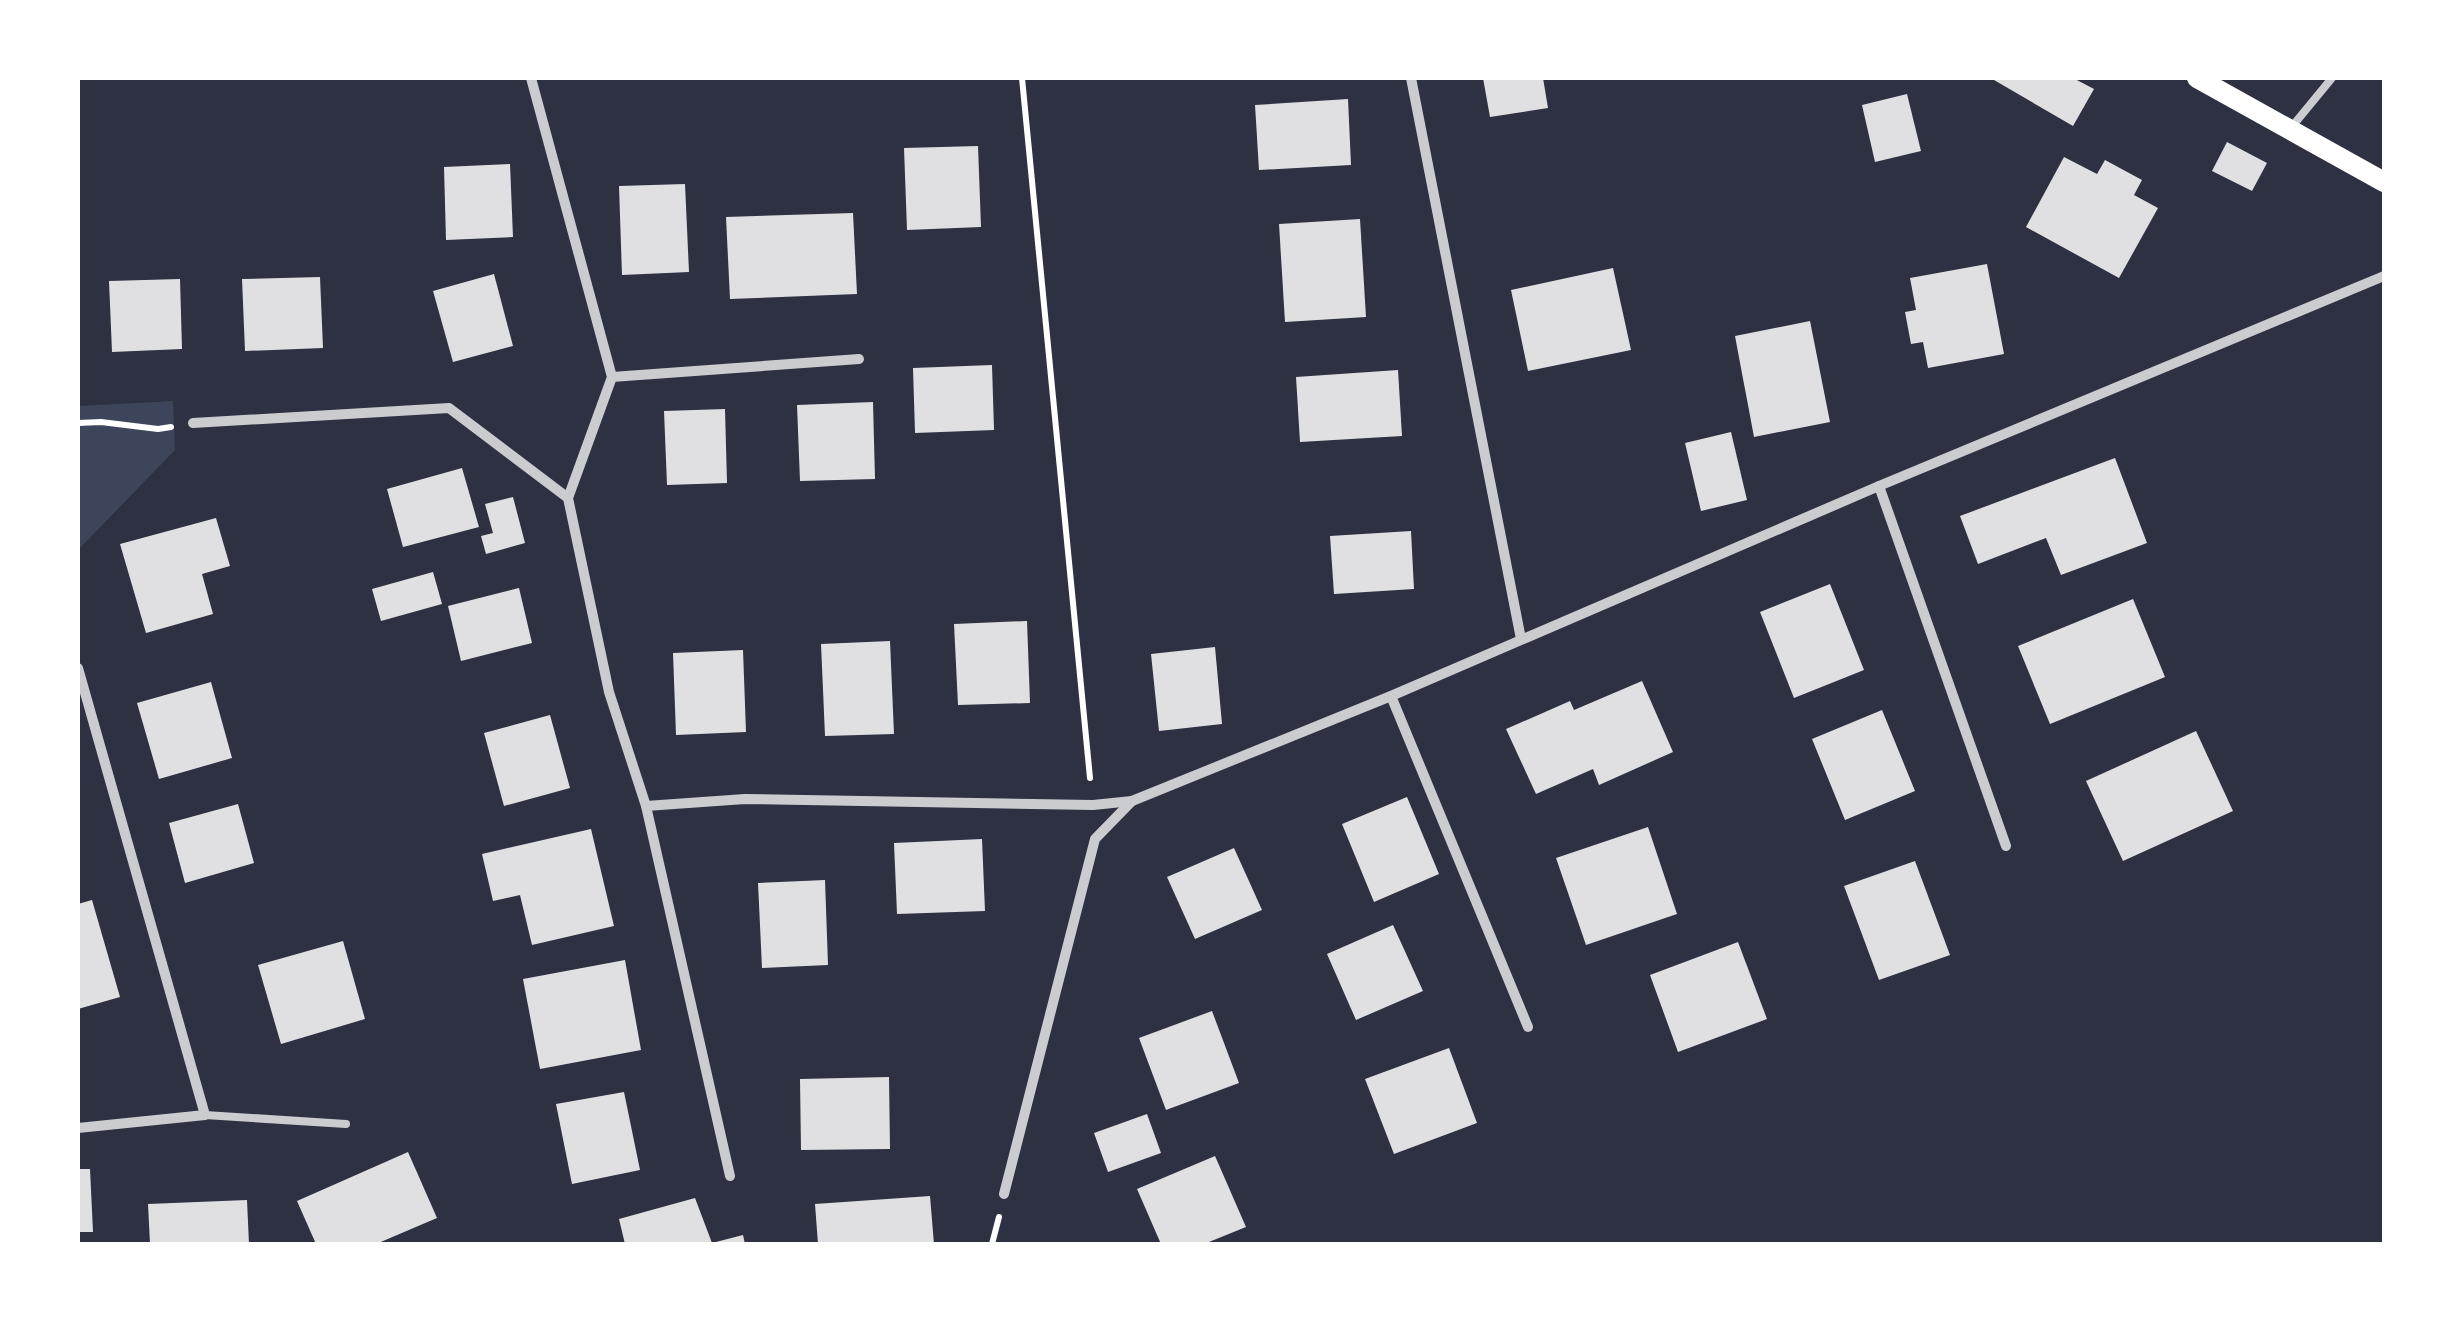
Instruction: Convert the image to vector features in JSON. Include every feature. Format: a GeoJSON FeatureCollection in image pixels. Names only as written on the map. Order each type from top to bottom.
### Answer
{"type":"FeatureCollection","features":[{"type":"Feature","properties":{"kind":"main road"},"geometry":{"type":"LineString","coordinates":[[2197,78],[2384,182]]}},
{"type":"Feature","properties":{"kind":"street"},"geometry":{"type":"LineString","coordinates":[[531,78],[612,377],[568,498],[609,692],[646,806],[730,1176]]}},
{"type":"Feature","properties":{"kind":"street"},"geometry":{"type":"LineString","coordinates":[[1411,78],[1520,639]]}},
{"type":"Feature","properties":{"kind":"street"},"geometry":{"type":"LineString","coordinates":[[646,806],[745,799],[1093,805],[1132,801],[1391,696],[1879,486],[2384,276]]}},
{"type":"Feature","properties":{"kind":"street"},"geometry":{"type":"LineString","coordinates":[[612,377],[859,360]]}},
{"type":"Feature","properties":{"kind":"street"},"geometry":{"type":"LineString","coordinates":[[193,423],[450,408],[568,498]]}},
{"type":"Feature","properties":{"kind":"street"},"geometry":{"type":"LineString","coordinates":[[1879,486],[2006,846]]}},
{"type":"Feature","properties":{"kind":"street"},"geometry":{"type":"LineString","coordinates":[[78,669],[205,1115],[78,1128]]}},
{"type":"Feature","properties":{"kind":"street"},"geometry":{"type":"LineString","coordinates":[[1391,696],[1528,1027]]}},
{"type":"Feature","properties":{"kind":"street"},"geometry":{"type":"LineString","coordinates":[[1004,1194],[1095,839],[1132,801]]}},
{"type":"Feature","properties":{"kind":"lane"},"geometry":{"type":"LineString","coordinates":[[2290,129],[2332,78]]}},
{"type":"Feature","properties":{"kind":"lane"},"geometry":{"type":"LineString","coordinates":[[205,1115],[346,1124]]}},
{"type":"Feature","properties":{"kind":"path"},"geometry":{"type":"LineString","coordinates":[[1022,78],[1093,805]]}},
{"type":"Feature","properties":{"kind":"path"},"geometry":{"type":"LineString","coordinates":[[78,423],[158,429],[193,423]]}},
{"type":"Feature","properties":{"kind":"shaded area"},"geometry":{"type":"Polygon","coordinates":[[[173,401],[175,450],[78,550],[78,406],[173,401]]]}},
{"type":"Feature","properties":{"kind":"building"},"geometry":{"type":"Polygon","coordinates":[[[1483,78],[1543,78],[1548,108],[1490,117],[1483,78]]]}},
{"type":"Feature","properties":{"kind":"building"},"geometry":{"type":"Polygon","coordinates":[[[1996,78],[2073,78],[2094,89],[2073,126],[1996,78]]]}},
{"type":"Feature","properties":{"kind":"building"},"geometry":{"type":"Polygon","coordinates":[[[1907,94],[1921,151],[1875,162],[1862,105],[1907,94]]]}},
{"type":"Feature","properties":{"kind":"building"},"geometry":{"type":"Polygon","coordinates":[[[1348,99],[1351,165],[1259,170],[1255,105],[1348,99]]]}},
{"type":"Feature","properties":{"kind":"building"},"geometry":{"type":"Polygon","coordinates":[[[2227,142],[2267,163],[2252,191],[2212,171],[2227,142]]]}},
{"type":"Feature","properties":{"kind":"building"},"geometry":{"type":"Polygon","coordinates":[[[978,146],[981,227],[907,230],[904,148],[978,146]]]}},
{"type":"Feature","properties":{"kind":"building"},"geometry":{"type":"Polygon","coordinates":[[[2064,157],[2097,174],[2105,160],[2142,180],[2134,195],[2158,208],[2119,278],[2026,227],[2064,157]]]}},
{"type":"Feature","properties":{"kind":"building"},"geometry":{"type":"Polygon","coordinates":[[[510,164],[513,237],[446,240],[444,167],[510,164]]]}},
{"type":"Feature","properties":{"kind":"building"},"geometry":{"type":"Polygon","coordinates":[[[685,184],[689,272],[622,275],[619,186],[685,184]]]}},
{"type":"Feature","properties":{"kind":"building"},"geometry":{"type":"Polygon","coordinates":[[[853,213],[857,294],[730,299],[726,217],[853,213]]]}},
{"type":"Feature","properties":{"kind":"building"},"geometry":{"type":"Polygon","coordinates":[[[1360,219],[1366,317],[1285,322],[1279,224],[1360,219]]]}},
{"type":"Feature","properties":{"kind":"building"},"geometry":{"type":"Polygon","coordinates":[[[1987,264],[2004,354],[1928,368],[1923,342],[1911,344],[1905,312],[1916,310],[1910,278],[1987,264]]]}},
{"type":"Feature","properties":{"kind":"building"},"geometry":{"type":"Polygon","coordinates":[[[1613,268],[1631,350],[1528,371],[1511,290],[1613,268]]]}},
{"type":"Feature","properties":{"kind":"building"},"geometry":{"type":"Polygon","coordinates":[[[494,274],[513,346],[453,362],[433,291],[494,274]]]}},
{"type":"Feature","properties":{"kind":"building"},"geometry":{"type":"Polygon","coordinates":[[[320,277],[323,348],[245,351],[242,279],[320,277]]]}},
{"type":"Feature","properties":{"kind":"building"},"geometry":{"type":"Polygon","coordinates":[[[180,279],[182,349],[112,352],[109,281],[180,279]]]}},
{"type":"Feature","properties":{"kind":"building"},"geometry":{"type":"Polygon","coordinates":[[[1810,321],[1830,422],[1754,437],[1735,336],[1810,321]]]}},
{"type":"Feature","properties":{"kind":"building"},"geometry":{"type":"Polygon","coordinates":[[[992,365],[994,430],[915,433],[913,368],[992,365]]]}},
{"type":"Feature","properties":{"kind":"building"},"geometry":{"type":"Polygon","coordinates":[[[1398,370],[1402,436],[1300,442],[1296,377],[1398,370]]]}},
{"type":"Feature","properties":{"kind":"building"},"geometry":{"type":"Polygon","coordinates":[[[873,402],[875,479],[800,481],[797,405],[873,402]]]}},
{"type":"Feature","properties":{"kind":"building"},"geometry":{"type":"Polygon","coordinates":[[[725,409],[727,483],[667,485],[664,411],[725,409]]]}},
{"type":"Feature","properties":{"kind":"building"},"geometry":{"type":"Polygon","coordinates":[[[1731,432],[1747,500],[1701,511],[1685,443],[1731,432]]]}},
{"type":"Feature","properties":{"kind":"building"},"geometry":{"type":"Polygon","coordinates":[[[2115,458],[2147,543],[2061,575],[2046,538],[1978,564],[1960,516],[2115,458]]]}},
{"type":"Feature","properties":{"kind":"building"},"geometry":{"type":"Polygon","coordinates":[[[462,468],[479,527],[403,547],[387,489],[462,468]]]}},
{"type":"Feature","properties":{"kind":"building"},"geometry":{"type":"Polygon","coordinates":[[[513,497],[525,543],[486,554],[481,536],[493,533],[485,504],[513,497]]]}},
{"type":"Feature","properties":{"kind":"building"},"geometry":{"type":"Polygon","coordinates":[[[216,518],[230,566],[202,574],[213,614],[146,633],[120,544],[216,518]]]}},
{"type":"Feature","properties":{"kind":"building"},"geometry":{"type":"Polygon","coordinates":[[[1411,531],[1414,589],[1334,594],[1330,536],[1411,531]]]}},
{"type":"Feature","properties":{"kind":"building"},"geometry":{"type":"Polygon","coordinates":[[[433,572],[442,604],[381,621],[372,589],[433,572]]]}},
{"type":"Feature","properties":{"kind":"building"},"geometry":{"type":"Polygon","coordinates":[[[1830,584],[1864,670],[1794,698],[1760,612],[1830,584]]]}},
{"type":"Feature","properties":{"kind":"building"},"geometry":{"type":"Polygon","coordinates":[[[519,588],[532,643],[461,661],[448,606],[519,588]]]}},
{"type":"Feature","properties":{"kind":"building"},"geometry":{"type":"Polygon","coordinates":[[[2133,599],[2165,677],[2050,724],[2018,646],[2133,599]]]}},
{"type":"Feature","properties":{"kind":"building"},"geometry":{"type":"Polygon","coordinates":[[[1027,621],[1030,703],[958,705],[954,624],[1027,621]]]}},
{"type":"Feature","properties":{"kind":"building"},"geometry":{"type":"Polygon","coordinates":[[[890,641],[894,734],[825,736],[821,644],[890,641]]]}},
{"type":"Feature","properties":{"kind":"building"},"geometry":{"type":"Polygon","coordinates":[[[1215,647],[1222,724],[1159,731],[1151,654],[1215,647]]]}},
{"type":"Feature","properties":{"kind":"building"},"geometry":{"type":"Polygon","coordinates":[[[743,650],[746,732],[676,735],[673,653],[743,650]]]}},
{"type":"Feature","properties":{"kind":"building"},"geometry":{"type":"Polygon","coordinates":[[[1642,681],[1673,752],[1599,785],[1593,769],[1536,794],[1506,729],[1570,701],[1574,710],[1642,681]]]}},
{"type":"Feature","properties":{"kind":"building"},"geometry":{"type":"Polygon","coordinates":[[[211,682],[232,758],[159,779],[137,703],[211,682]]]}},
{"type":"Feature","properties":{"kind":"building"},"geometry":{"type":"Polygon","coordinates":[[[1882,710],[1915,791],[1845,820],[1812,739],[1882,710]]]}},
{"type":"Feature","properties":{"kind":"building"},"geometry":{"type":"Polygon","coordinates":[[[550,715],[570,788],[504,806],[484,733],[550,715]]]}},
{"type":"Feature","properties":{"kind":"building"},"geometry":{"type":"Polygon","coordinates":[[[2196,731],[2233,811],[2123,861],[2086,781],[2196,731]]]}},
{"type":"Feature","properties":{"kind":"building"},"geometry":{"type":"Polygon","coordinates":[[[1407,797],[1439,874],[1374,902],[1342,824],[1407,797]]]}},
{"type":"Feature","properties":{"kind":"building"},"geometry":{"type":"Polygon","coordinates":[[[238,804],[254,863],[185,883],[169,823],[238,804]]]}},
{"type":"Feature","properties":{"kind":"building"},"geometry":{"type":"Polygon","coordinates":[[[1648,827],[1677,914],[1586,945],[1556,858],[1648,827]]]}},
{"type":"Feature","properties":{"kind":"building"},"geometry":{"type":"Polygon","coordinates":[[[591,829],[614,926],[532,945],[520,895],[493,901],[482,854],[591,829]]]}},
{"type":"Feature","properties":{"kind":"building"},"geometry":{"type":"Polygon","coordinates":[[[982,839],[985,911],[897,914],[894,843],[982,839]]]}},
{"type":"Feature","properties":{"kind":"building"},"geometry":{"type":"Polygon","coordinates":[[[1234,848],[1262,910],[1195,939],[1167,877],[1234,848]]]}},
{"type":"Feature","properties":{"kind":"building"},"geometry":{"type":"Polygon","coordinates":[[[1915,861],[1950,955],[1879,980],[1844,886],[1915,861]]]}},
{"type":"Feature","properties":{"kind":"building"},"geometry":{"type":"Polygon","coordinates":[[[825,880],[828,965],[762,968],[758,883],[825,880]]]}},
{"type":"Feature","properties":{"kind":"building"},"geometry":{"type":"Polygon","coordinates":[[[92,900],[120,997],[78,1009],[78,904],[92,900]]]}},
{"type":"Feature","properties":{"kind":"building"},"geometry":{"type":"Polygon","coordinates":[[[1393,925],[1423,991],[1356,1020],[1327,954],[1393,925]]]}},
{"type":"Feature","properties":{"kind":"building"},"geometry":{"type":"Polygon","coordinates":[[[343,941],[365,1019],[281,1044],[258,965],[343,941]]]}},
{"type":"Feature","properties":{"kind":"building"},"geometry":{"type":"Polygon","coordinates":[[[1738,942],[1767,1019],[1678,1052],[1650,975],[1738,942]]]}},
{"type":"Feature","properties":{"kind":"building"},"geometry":{"type":"Polygon","coordinates":[[[625,960],[641,1050],[540,1069],[523,979],[625,960]]]}},
{"type":"Feature","properties":{"kind":"building"},"geometry":{"type":"Polygon","coordinates":[[[1212,1011],[1239,1083],[1166,1110],[1139,1038],[1212,1011]]]}},
{"type":"Feature","properties":{"kind":"building"},"geometry":{"type":"Polygon","coordinates":[[[1449,1048],[1477,1123],[1394,1154],[1365,1079],[1449,1048]]]}},
{"type":"Feature","properties":{"kind":"building"},"geometry":{"type":"Polygon","coordinates":[[[889,1077],[890,1149],[801,1150],[800,1079],[889,1077]]]}},
{"type":"Feature","properties":{"kind":"building"},"geometry":{"type":"Polygon","coordinates":[[[624,1092],[640,1170],[572,1184],[556,1104],[624,1092]]]}},
{"type":"Feature","properties":{"kind":"building"},"geometry":{"type":"Polygon","coordinates":[[[1147,1114],[1161,1153],[1108,1172],[1094,1133],[1147,1114]]]}},
{"type":"Feature","properties":{"kind":"building"},"geometry":{"type":"Polygon","coordinates":[[[408,1152],[437,1218],[376,1244],[316,1244],[297,1201],[408,1152]]]}},
{"type":"Feature","properties":{"kind":"building"},"geometry":{"type":"Polygon","coordinates":[[[1215,1156],[1246,1227],[1204,1244],[1161,1244],[1137,1189],[1215,1156]]]}},
{"type":"Feature","properties":{"kind":"building"},"geometry":{"type":"Polygon","coordinates":[[[78,1169],[90,1169],[93,1232],[78,1232],[78,1169]]]}},
{"type":"Feature","properties":{"kind":"building"},"geometry":{"type":"Polygon","coordinates":[[[930,1196],[934,1244],[818,1244],[815,1204],[930,1196]]]}},
{"type":"Feature","properties":{"kind":"building"},"geometry":{"type":"Polygon","coordinates":[[[695,1198],[712,1243],[743,1235],[745,1244],[625,1244],[619,1219],[695,1198]]]}},
{"type":"Feature","properties":{"kind":"building"},"geometry":{"type":"Polygon","coordinates":[[[247,1200],[249,1244],[150,1244],[148,1204],[247,1200]]]}}]}
